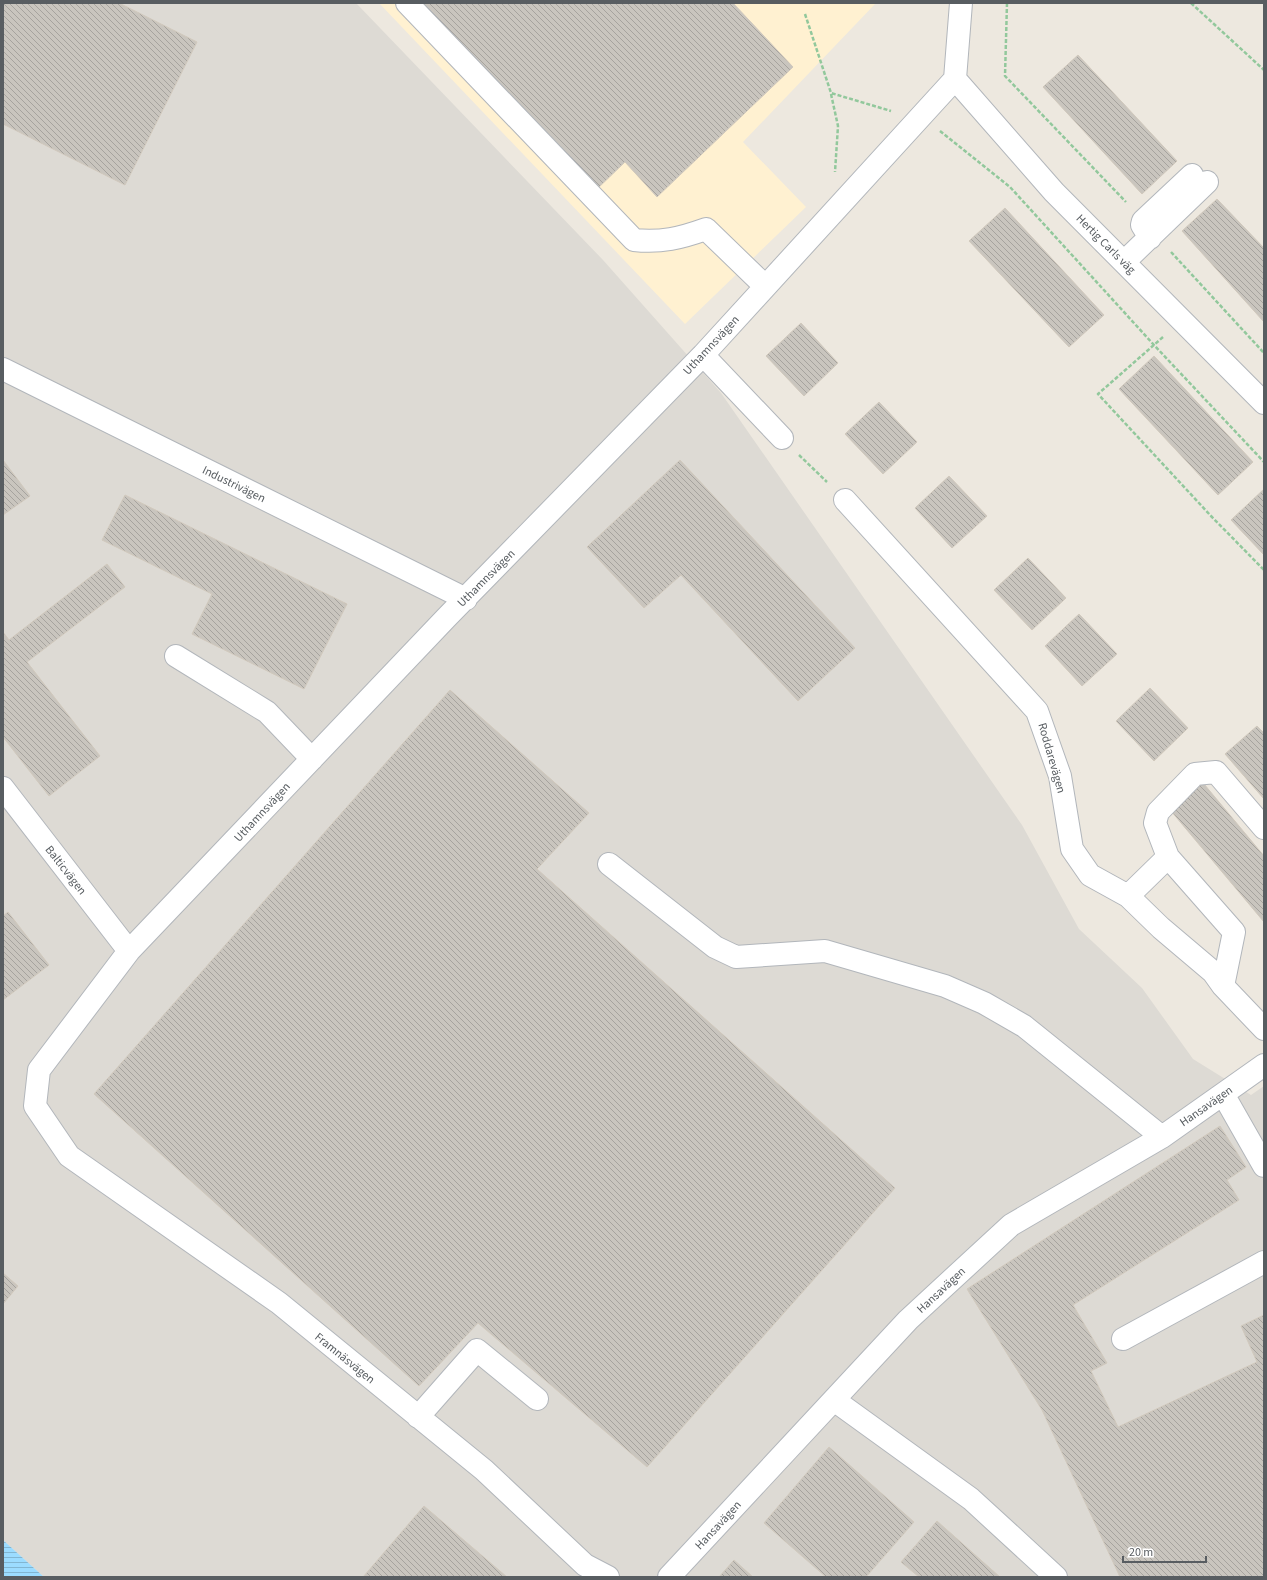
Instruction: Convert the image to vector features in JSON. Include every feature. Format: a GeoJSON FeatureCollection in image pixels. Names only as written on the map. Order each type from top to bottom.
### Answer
{"type":"FeatureCollection","features":[{"type":"Feature","properties":{"kind":"street"},"geometry":{"type":"LineString","coordinates":[[407,3],[634,240],[655,242],[687,236],[706,229],[766,286]]}},
{"type":"Feature","properties":{"kind":"street"},"geometry":{"type":"LineString","coordinates":[[955,79],[961,3]]}},
{"type":"Feature","properties":{"kind":"street","name":"Uthamnsvägen"},"geometry":{"type":"LineString","coordinates":[[69,1156],[35,1106],[39,1070],[129,951],[466,599],[703,355],[955,79]]}},
{"type":"Feature","properties":{"kind":"street","name":"Hertig Carls väg"},"geometry":{"type":"LineString","coordinates":[[955,79],[1054,192],[1182,320],[1260,391]]}},
{"type":"Feature","properties":{"kind":"street"},"geometry":{"type":"LineString","coordinates":[[1124,262],[1149,231],[1200,178]]}},
{"type":"Feature","properties":{"kind":"street"},"geometry":{"type":"LineString","coordinates":[[703,355],[782,438]]}},
{"type":"Feature","properties":{"kind":"street","name":"Industrivägen"},"geometry":{"type":"LineString","coordinates":[[3,369],[466,599]]}},
{"type":"Feature","properties":{"kind":"street","name":"Roddarevägen"},"geometry":{"type":"LineString","coordinates":[[845,500],[1037,711],[1060,776],[1072,849],[1090,875],[1128,896],[1161,928],[1213,972],[1223,986],[1264,1029]]}},
{"type":"Feature","properties":{"kind":"street"},"geometry":{"type":"LineString","coordinates":[[176,656],[267,712],[312,759]]}},
{"type":"Feature","properties":{"kind":"street"},"geometry":{"type":"LineString","coordinates":[[1223,986],[1234,932],[1168,857],[1155,824],[1158,812],[1195,774],[1216,772],[1264,828]]}},
{"type":"Feature","properties":{"kind":"street","name":"Balticvägen"},"geometry":{"type":"LineString","coordinates":[[3,788],[129,951]]}},
{"type":"Feature","properties":{"kind":"street"},"geometry":{"type":"LineString","coordinates":[[1128,896],[1168,857]]}},
{"type":"Feature","properties":{"kind":"street"},"geometry":{"type":"LineString","coordinates":[[609,864],[715,947],[736,957],[825,951],[945,986],[984,1003],[1024,1026],[1162,1137]]}},
{"type":"Feature","properties":{"kind":"street","name":"Hansavägen"},"geometry":{"type":"LineString","coordinates":[[669,1577],[908,1320],[1011,1225],[1162,1137],[1264,1065]]}},
{"type":"Feature","properties":{"kind":"street"},"geometry":{"type":"LineString","coordinates":[[1223,1094],[1264,1166]]}},
{"type":"Feature","properties":{"kind":"street","name":"Framnäsvägen"},"geometry":{"type":"LineString","coordinates":[[69,1156],[279,1303],[484,1470],[588,1571],[608,1577]]}},
{"type":"Feature","properties":{"kind":"street"},"geometry":{"type":"LineString","coordinates":[[1123,1339],[1264,1262]]}},
{"type":"Feature","properties":{"kind":"street"},"geometry":{"type":"LineString","coordinates":[[418,1416],[477,1350],[537,1400]]}},
{"type":"Feature","properties":{"kind":"street"},"geometry":{"type":"LineString","coordinates":[[834,1400],[971,1499],[1056,1577]]}},
{"type":"Feature","properties":{"kind":"path"},"geometry":{"type":"LineString","coordinates":[[1007,3],[1005,76],[1264,353]]}},
{"type":"Feature","properties":{"kind":"path"},"geometry":{"type":"LineString","coordinates":[[1191,3],[1264,70]]}},
{"type":"Feature","properties":{"kind":"path"},"geometry":{"type":"LineString","coordinates":[[804,14],[831,93],[883,110],[921,116],[1010,187],[1154,345],[1264,462]]}},
{"type":"Feature","properties":{"kind":"path"},"geometry":{"type":"LineString","coordinates":[[1182,320],[1098,394],[1211,516],[1264,570]]}},
{"type":"Feature","properties":{"kind":"path"},"geometry":{"type":"LineString","coordinates":[[782,438],[845,500]]}},
{"type":"Feature","properties":{"kind":"shaded area"},"geometry":{"type":"Polygon","coordinates":[[[3,3],[356,3],[603,260],[721,393],[1022,825],[1079,929],[1142,988],[1193,1059],[1251,1095],[1264,1086],[1264,1577],[44,1577],[3,1540],[3,3]]]}},
{"type":"Feature","properties":{"kind":"shaded area"},"geometry":{"type":"Polygon","coordinates":[[[379,3],[876,3],[743,142],[806,207],[685,324],[379,3]]]}},
{"type":"Feature","properties":{"kind":"water"},"geometry":{"type":"Polygon","coordinates":[[[3,1540],[44,1577],[3,1577],[3,1540]]]}},
{"type":"Feature","properties":{"kind":"building"},"geometry":{"type":"Polygon","coordinates":[[[3,3],[119,3],[197,42],[125,185],[3,124],[3,3]]]}},
{"type":"Feature","properties":{"kind":"building"},"geometry":{"type":"Polygon","coordinates":[[[422,3],[733,3],[793,67],[657,197],[625,162],[596,190],[422,3]]]}},
{"type":"Feature","properties":{"kind":"building"},"geometry":{"type":"Polygon","coordinates":[[[1078,55],[1177,161],[1142,194],[1043,87],[1078,55]]]}},
{"type":"Feature","properties":{"kind":"building"},"geometry":{"type":"Polygon","coordinates":[[[1217,199],[1264,248],[1264,322],[1182,231],[1217,199]]]}},
{"type":"Feature","properties":{"kind":"building"},"geometry":{"type":"Polygon","coordinates":[[[1005,208],[1104,315],[1069,347],[969,241],[1005,208]]]}},
{"type":"Feature","properties":{"kind":"building"},"geometry":{"type":"Polygon","coordinates":[[[801,323],[838,363],[804,396],[766,356],[801,323]]]}},
{"type":"Feature","properties":{"kind":"building"},"geometry":{"type":"Polygon","coordinates":[[[1154,356],[1253,462],[1218,495],[1119,389],[1154,356]]]}},
{"type":"Feature","properties":{"kind":"building"},"geometry":{"type":"Polygon","coordinates":[[[879,402],[917,442],[883,474],[845,434],[879,402]]]}},
{"type":"Feature","properties":{"kind":"building"},"geometry":{"type":"Polygon","coordinates":[[[3,460],[30,496],[3,515],[3,460]]]}},
{"type":"Feature","properties":{"kind":"building"},"geometry":{"type":"Polygon","coordinates":[[[680,460],[855,648],[798,701],[681,575],[644,608],[587,547],[680,460]]]}},
{"type":"Feature","properties":{"kind":"building"},"geometry":{"type":"Polygon","coordinates":[[[949,476],[987,516],[952,548],[915,508],[949,476]]]}},
{"type":"Feature","properties":{"kind":"building"},"geometry":{"type":"Polygon","coordinates":[[[1264,489],[1264,555],[1231,520],[1264,489]]]}},
{"type":"Feature","properties":{"kind":"building"},"geometry":{"type":"Polygon","coordinates":[[[125,495],[347,604],[304,689],[192,634],[212,594],[102,540],[125,495]]]}},
{"type":"Feature","properties":{"kind":"building"},"geometry":{"type":"Polygon","coordinates":[[[1028,558],[1066,598],[1032,630],[994,590],[1028,558]]]}},
{"type":"Feature","properties":{"kind":"building"},"geometry":{"type":"Polygon","coordinates":[[[107,564],[125,587],[27,662],[100,756],[49,796],[3,737],[3,632],[9,640],[107,564]]]}},
{"type":"Feature","properties":{"kind":"building"},"geometry":{"type":"Polygon","coordinates":[[[1079,614],[1117,654],[1082,686],[1045,646],[1079,614]]]}},
{"type":"Feature","properties":{"kind":"building"},"geometry":{"type":"Polygon","coordinates":[[[1150,688],[1188,728],[1154,761],[1116,721],[1150,688]]]}},
{"type":"Feature","properties":{"kind":"building"},"geometry":{"type":"Polygon","coordinates":[[[450,690],[589,813],[537,869],[895,1188],[647,1467],[478,1323],[419,1386],[94,1094],[450,690]]]}},
{"type":"Feature","properties":{"kind":"building"},"geometry":{"type":"Polygon","coordinates":[[[1257,726],[1264,733],[1264,799],[1225,754],[1257,726]]]}},
{"type":"Feature","properties":{"kind":"building"},"geometry":{"type":"Polygon","coordinates":[[[1199,778],[1264,856],[1264,922],[1166,805],[1199,778]]]}},
{"type":"Feature","properties":{"kind":"building"},"geometry":{"type":"Polygon","coordinates":[[[8,912],[49,965],[3,1000],[3,916],[8,912]]]}},
{"type":"Feature","properties":{"kind":"building"},"geometry":{"type":"Polygon","coordinates":[[[1220,1126],[1246,1167],[1227,1180],[1239,1200],[1073,1305],[1107,1363],[1091,1371],[1118,1427],[1257,1362],[1241,1326],[1264,1315],[1264,1577],[1120,1577],[1042,1410],[967,1289],[1220,1126]]]}},
{"type":"Feature","properties":{"kind":"building"},"geometry":{"type":"Polygon","coordinates":[[[3,1273],[18,1286],[3,1304],[3,1273]]]}},
{"type":"Feature","properties":{"kind":"building"},"geometry":{"type":"Polygon","coordinates":[[[829,1447],[914,1522],[866,1577],[826,1577],[764,1523],[829,1447]]]}},
{"type":"Feature","properties":{"kind":"building"},"geometry":{"type":"Polygon","coordinates":[[[424,1506],[507,1577],[363,1577],[424,1506]]]}},
{"type":"Feature","properties":{"kind":"building"},"geometry":{"type":"Polygon","coordinates":[[[937,1521],[1000,1577],[919,1577],[901,1562],[937,1521]]]}},
{"type":"Feature","properties":{"kind":"building"},"geometry":{"type":"Polygon","coordinates":[[[734,1560],[753,1577],[719,1577],[734,1560]]]}}]}
